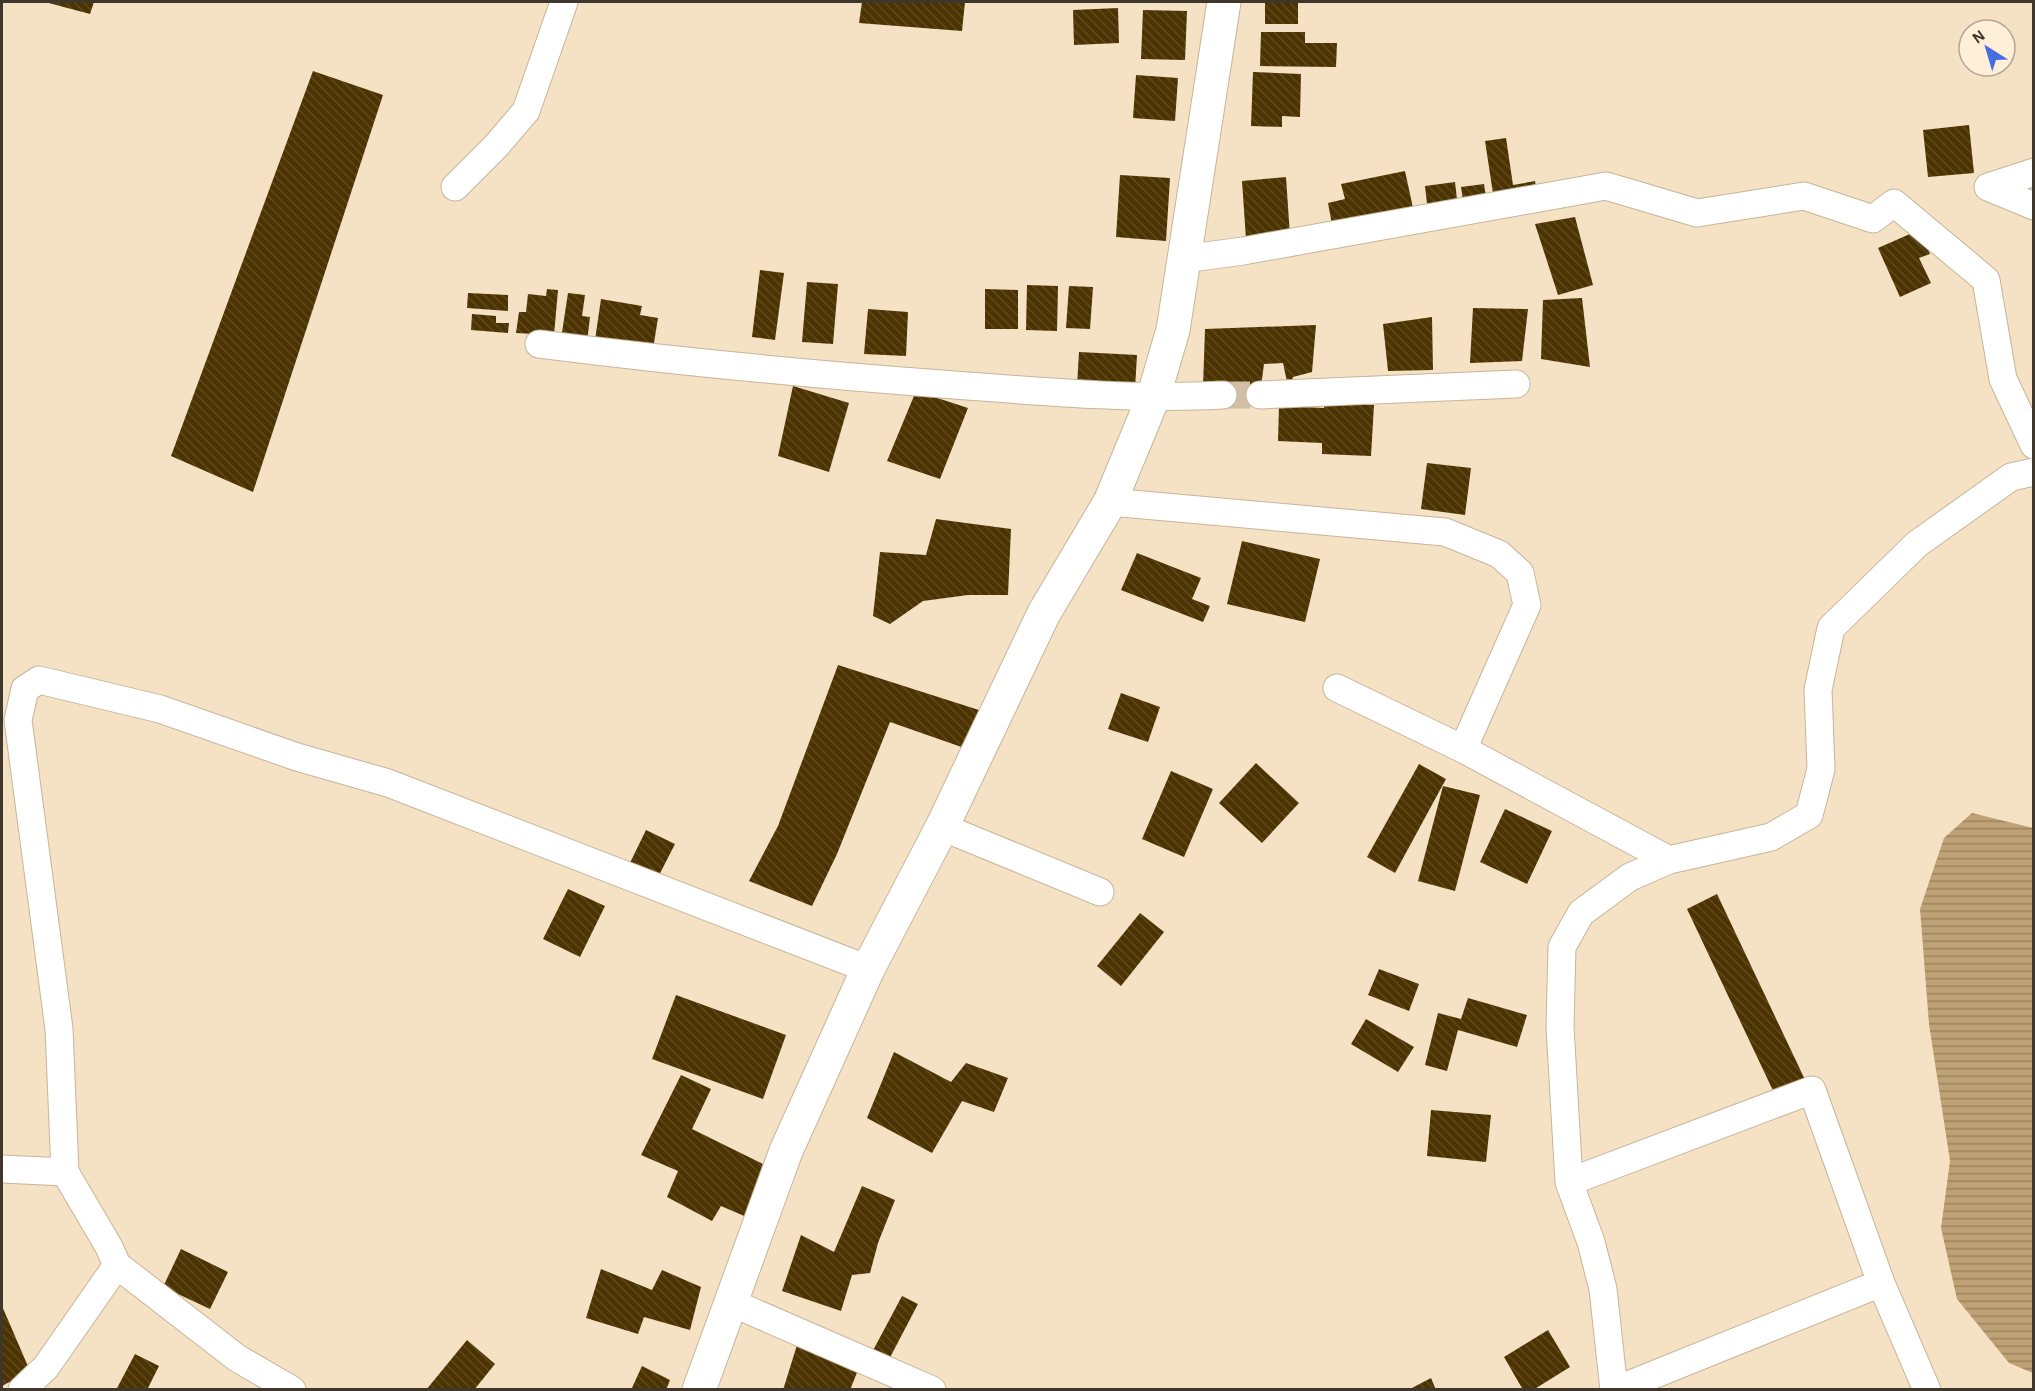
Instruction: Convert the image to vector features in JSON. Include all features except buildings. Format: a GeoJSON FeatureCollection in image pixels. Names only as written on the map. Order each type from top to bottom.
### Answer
{"type":"FeatureCollection","features":[{"type":"Feature","properties":{"kind":"street"},"geometry":{"type":"LineString","coordinates":[[455,187],[496,146],[526,111],[564,2]]}},
{"type":"Feature","properties":{"kind":"street"},"geometry":{"type":"LineString","coordinates":[[699,1389],[786,1151],[868,969],[942,826],[1044,613],[1110,502],[1153,398],[1173,330],[1224,2]]}},
{"type":"Feature","properties":{"kind":"street"},"geometry":{"type":"LineString","coordinates":[[2034,172],[1988,187],[2034,206]]}},
{"type":"Feature","properties":{"kind":"street"},"geometry":{"type":"LineString","coordinates":[[1184,259],[1243,251],[1606,186],[1697,213],[1804,196],[1873,219],[1894,203],[1986,280],[2003,379],[2034,445]]}},
{"type":"Feature","properties":{"kind":"street"},"geometry":{"type":"LineString","coordinates":[[539,344],[703,365],[1153,398],[1223,395]]}},
{"type":"Feature","properties":{"kind":"street"},"geometry":{"type":"LineString","coordinates":[[1260,395],[1516,384]]}},
{"type":"Feature","properties":{"kind":"street"},"geometry":{"type":"LineString","coordinates":[[1881,1283],[1615,1389],[1603,1289],[1591,1242],[1569,1182],[1560,1028],[1562,947],[1581,913],[1630,877],[1669,860],[1771,837],[1809,815],[1821,769],[1818,690],[1831,628],[1917,544],[2011,477],[2034,472]]}},
{"type":"Feature","properties":{"kind":"street"},"geometry":{"type":"LineString","coordinates":[[1110,502],[1445,532],[1499,554],[1520,573],[1527,605],[1463,748]]}},
{"type":"Feature","properties":{"kind":"street"},"geometry":{"type":"LineString","coordinates":[[292,1389],[237,1358],[117,1265],[109,1247],[65,1172],[59,1029],[10,719],[25,689],[39,680],[160,710],[297,757],[388,783],[868,969]]}},
{"type":"Feature","properties":{"kind":"street"},"geometry":{"type":"LineString","coordinates":[[1337,688],[1463,748],[1669,860]]}},
{"type":"Feature","properties":{"kind":"street"},"geometry":{"type":"LineString","coordinates":[[942,826],[1100,892]]}},
{"type":"Feature","properties":{"kind":"street"},"geometry":{"type":"LineString","coordinates":[[1569,1182],[1812,1090],[1881,1283],[1927,1389]]}},
{"type":"Feature","properties":{"kind":"street"},"geometry":{"type":"LineString","coordinates":[[2,1169],[65,1172]]}},
{"type":"Feature","properties":{"kind":"street"},"geometry":{"type":"LineString","coordinates":[[22,1389],[46,1367],[117,1265]]}},
{"type":"Feature","properties":{"kind":"street"},"geometry":{"type":"LineString","coordinates":[[730,1302],[932,1389]]}},
{"type":"Feature","properties":{"kind":"shaded area"},"geometry":{"type":"Polygon","coordinates":[[[1972,813],[2033,828],[2033,1373],[2009,1363],[1957,1299],[1941,1228],[1950,1161],[1929,1024],[1920,909],[1944,838],[1972,813]]]}},
{"type":"Feature","properties":{"kind":"tunnel"},"geometry":{"type":"LineString","coordinates":[[1223,395],[1260,395]]}}]}
